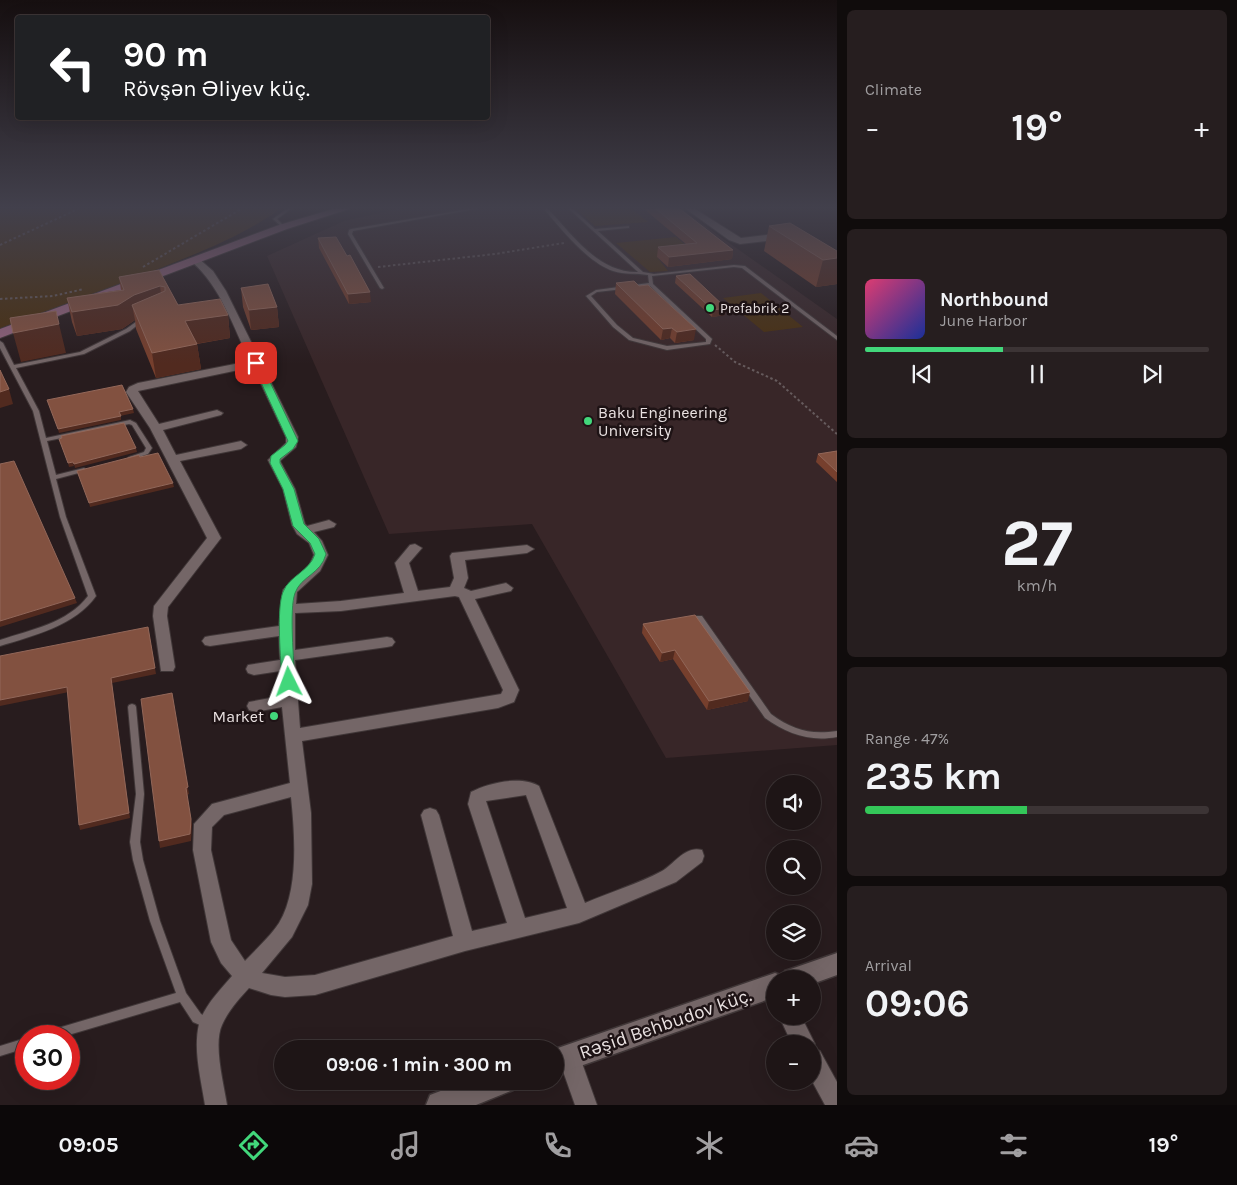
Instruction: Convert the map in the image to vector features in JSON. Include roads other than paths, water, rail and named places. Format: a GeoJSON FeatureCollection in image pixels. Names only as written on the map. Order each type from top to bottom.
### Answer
{"type":"FeatureCollection","features":[{"type":"Feature","properties":{"kind":"main road"},"geometry":{"type":"LineString","coordinates":[[0,334],[194,261]]}},
{"type":"Feature","properties":{"kind":"street"},"geometry":{"type":"LineString","coordinates":[[196,261],[212,276],[292,437],[292,444],[274,460],[289,489],[296,520],[302,531],[319,547],[320,560],[315,568],[290,590],[287,609],[286,630],[292,736],[299,788],[302,884],[298,905],[285,931],[244,976],[215,1014],[210,1024],[208,1051],[216,1105]]}},
{"type":"Feature","properties":{"kind":"street"},"geometry":{"type":"LineString","coordinates":[[167,668],[160,616],[161,606],[214,538],[156,428],[132,392],[136,386],[256,363]]}},
{"type":"Feature","properties":{"kind":"street"},"geometry":{"type":"LineString","coordinates":[[156,428],[217,413]]}},
{"type":"Feature","properties":{"kind":"street"},"geometry":{"type":"LineString","coordinates":[[173,459],[241,445]]}},
{"type":"Feature","properties":{"kind":"street"},"geometry":{"type":"LineString","coordinates":[[302,531],[329,524]]}},
{"type":"Feature","properties":{"kind":"street"},"geometry":{"type":"LineString","coordinates":[[413,597],[402,563],[414,548]]}},
{"type":"Feature","properties":{"kind":"street"},"geometry":{"type":"LineString","coordinates":[[292,736],[498,702],[508,698],[511,690],[461,594],[461,578],[457,556],[527,549]]}},
{"type":"Feature","properties":{"kind":"street"},"geometry":{"type":"LineString","coordinates":[[287,609],[324,608],[506,588]]}},
{"type":"Feature","properties":{"kind":"street"},"geometry":{"type":"LineString","coordinates":[[210,641],[286,630]]}},
{"type":"Feature","properties":{"kind":"street"},"geometry":{"type":"LineString","coordinates":[[254,669],[288,660],[387,642]]}},
{"type":"Feature","properties":{"kind":"street"},"geometry":{"type":"LineString","coordinates":[[256,706],[290,700]]}},
{"type":"Feature","properties":{"kind":"street"},"geometry":{"type":"LineString","coordinates":[[299,788],[218,809],[203,824],[202,850],[221,942],[227,956],[244,976],[278,987],[297,988],[465,942],[579,914],[669,876],[695,856]]}},
{"type":"Feature","properties":{"kind":"street"},"geometry":{"type":"LineString","coordinates":[[519,930],[477,804],[477,797],[487,792],[528,788],[533,791],[579,914]]}},
{"type":"Feature","properties":{"kind":"street"},"geometry":{"type":"LineString","coordinates":[[430,814],[465,942]]}},
{"type":"Feature","properties":{"kind":"street","name":"Rəşid Behbudov küç."},"geometry":{"type":"LineString","coordinates":[[820,970],[837,964]]}},
{"type":"Feature","properties":{"kind":"street","name":"Rəşid Behbudov küç."},"geometry":{"type":"LineString","coordinates":[[564,1059],[766,989]]}},
{"type":"Feature","properties":{"kind":"street"},"geometry":{"type":"LineString","coordinates":[[564,1064],[586,1105]]}},
{"type":"Feature","properties":{"kind":"street"},"geometry":{"type":"LineString","coordinates":[[821,1076],[837,1105]]}},
{"type":"Feature","properties":{"kind":"street"},"geometry":{"type":"LineString","coordinates":[[440,1105],[480,1090]]}},
{"type":"Feature","properties":{"kind":"lane"},"geometry":{"type":"LineString","coordinates":[[366,261],[382,288]]}},
{"type":"Feature","properties":{"kind":"lane"},"geometry":{"type":"LineString","coordinates":[[599,261],[606,267],[630,274],[642,273],[650,275],[734,266],[743,267],[837,338]]}},
{"type":"Feature","properties":{"kind":"lane"},"geometry":{"type":"LineString","coordinates":[[628,261],[642,273]]}},
{"type":"Feature","properties":{"kind":"lane"},"geometry":{"type":"LineString","coordinates":[[685,272],[691,277]]}},
{"type":"Feature","properties":{"kind":"lane"},"geometry":{"type":"LineString","coordinates":[[650,275],[651,284],[710,341],[701,345],[667,348],[631,339],[615,326],[588,296],[596,291],[651,284]]}},
{"type":"Feature","properties":{"kind":"lane"},"geometry":{"type":"LineString","coordinates":[[13,368],[82,353],[150,318]]}},
{"type":"Feature","properties":{"kind":"lane"},"geometry":{"type":"LineString","coordinates":[[0,343],[36,411],[63,517],[92,596],[87,606],[74,615],[0,643]]}},
{"type":"Feature","properties":{"kind":"lane"},"geometry":{"type":"LineString","coordinates":[[44,440],[130,422],[134,424],[149,448],[146,453],[121,460]]}},
{"type":"Feature","properties":{"kind":"lane"},"geometry":{"type":"LineString","coordinates":[[53,478],[92,468]]}},
{"type":"Feature","properties":{"kind":"lane"},"geometry":{"type":"LineString","coordinates":[[699,618],[773,720],[799,734],[826,736],[837,734]]}},
{"type":"Feature","properties":{"kind":"lane"},"geometry":{"type":"LineString","coordinates":[[132,707],[140,794],[134,842],[155,921],[182,996],[197,1018],[210,1024]]}},
{"type":"Feature","properties":{"kind":"lane"},"geometry":{"type":"LineString","coordinates":[[80,1026],[182,996]]}},
{"type":"Feature","properties":{"kind":"lane"},"geometry":{"type":"LineString","coordinates":[[0,1051],[15,1046]]}},
{"type":"Feature","properties":{"kind":"place","name":"Prefabrik 2"},"geometry":{"type":"Point","coordinates":[710,308]}},
{"type":"Feature","properties":{"kind":"place","name":"Baku Engineering University"},"geometry":{"type":"Point","coordinates":[588,421]}},
{"type":"Feature","properties":{"kind":"place","name":"Market"},"geometry":{"type":"Point","coordinates":[274,716]}}]}
